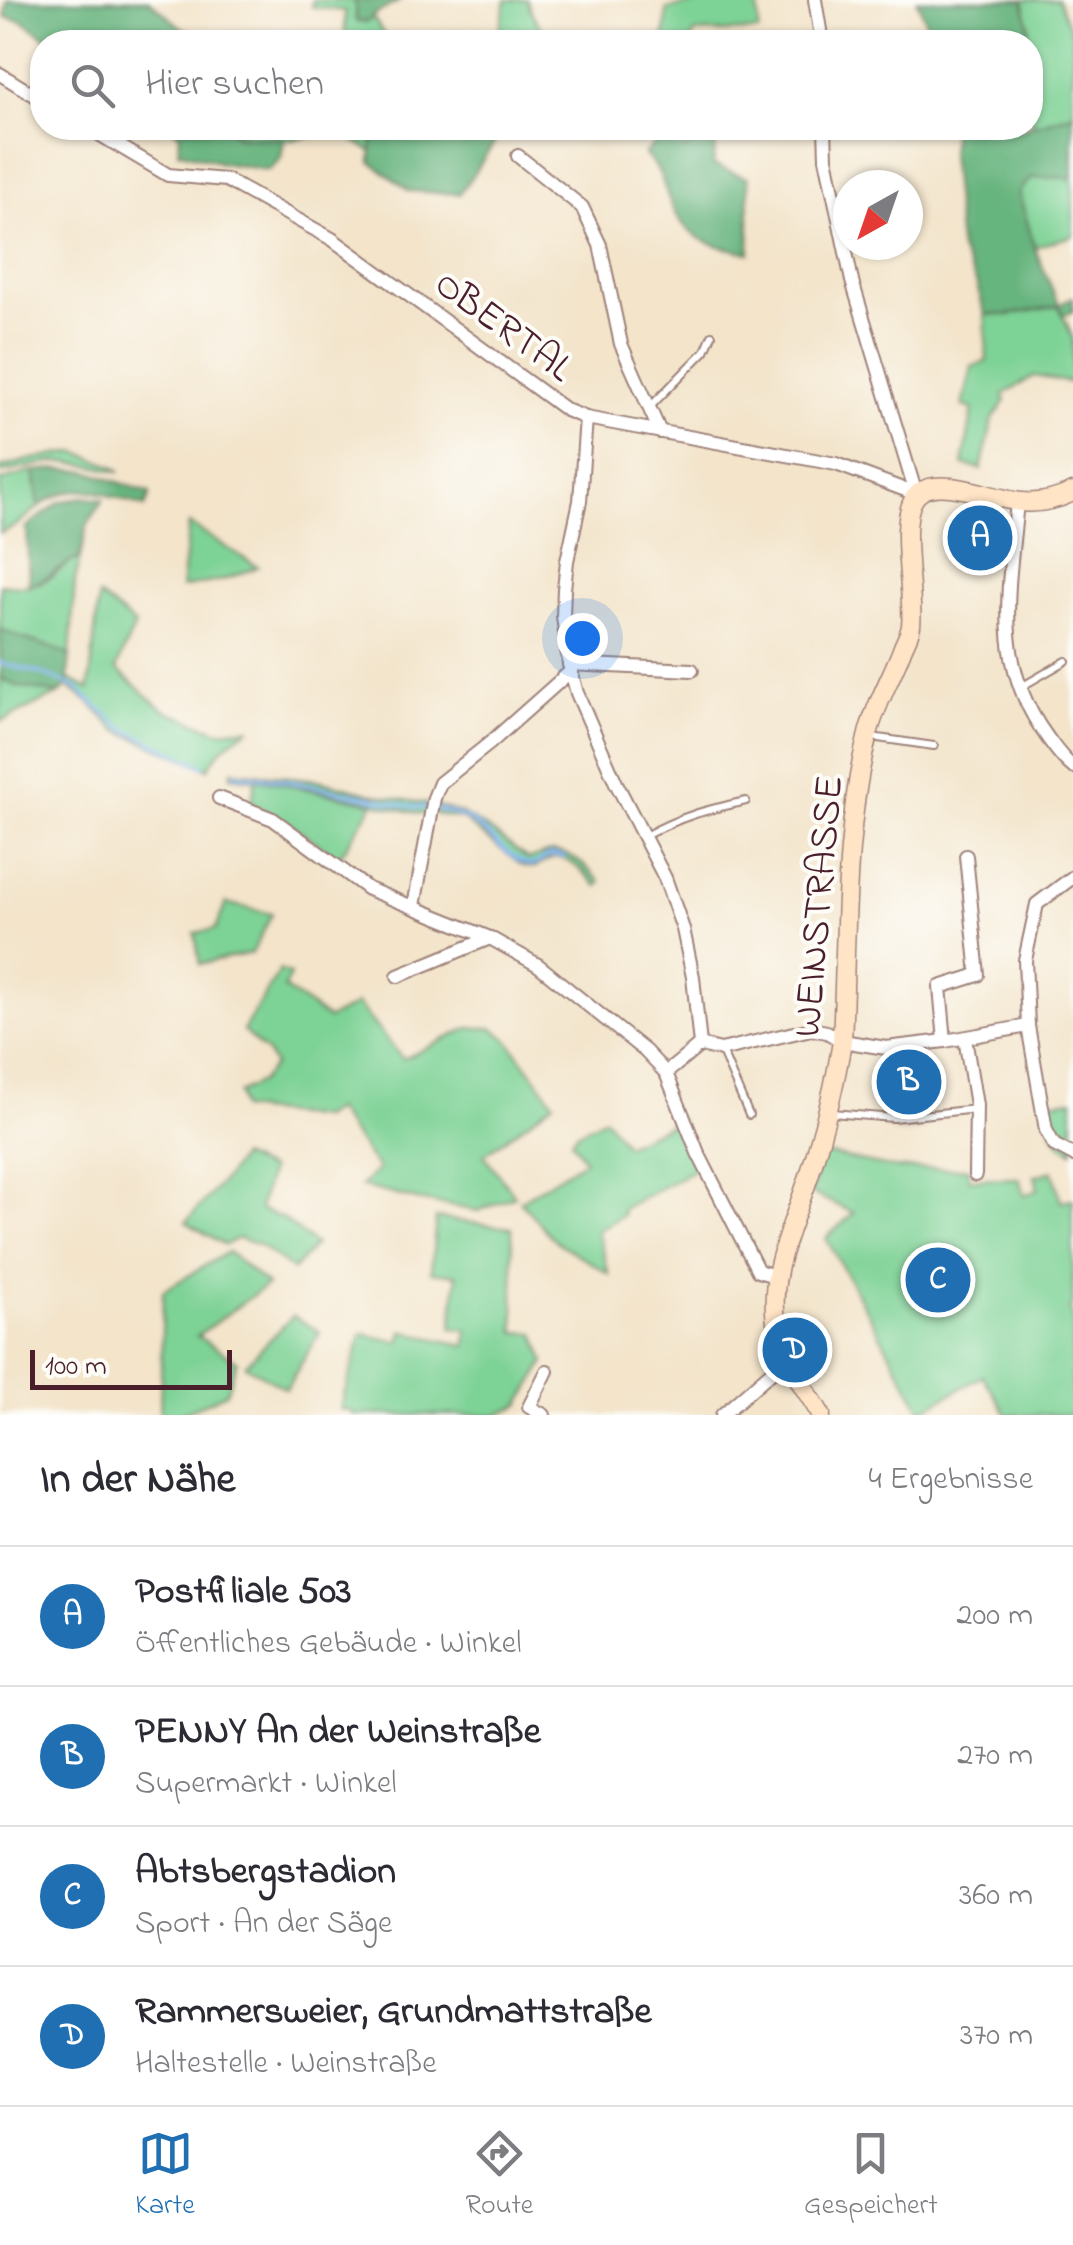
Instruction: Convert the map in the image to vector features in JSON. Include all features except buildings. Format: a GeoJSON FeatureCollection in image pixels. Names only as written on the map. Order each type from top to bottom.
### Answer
{"type":"FeatureCollection","features":[{"type":"Feature","properties":{"kind":"street"},"geometry":{"type":"LineString","coordinates":[[815,0],[820,30]]}},
{"type":"Feature","properties":{"kind":"street"},"geometry":{"type":"LineString","coordinates":[[0,74],[30,93]]}},
{"type":"Feature","properties":{"kind":"street","name":"OBERTAL"},"geometry":{"type":"LineString","coordinates":[[110,140],[168,174],[226,180],[332,238],[566,410],[586,418],[836,464],[916,494]]}},
{"type":"Feature","properties":{"kind":"street"},"geometry":{"type":"LineString","coordinates":[[826,140],[826,158],[852,281],[916,494],[929,487],[943,486],[1017,502],[1046,501],[1073,492]]}},
{"type":"Feature","properties":{"kind":"street"},"geometry":{"type":"LineString","coordinates":[[518,156],[582,206],[600,245],[621,344],[660,432]]}},
{"type":"Feature","properties":{"kind":"street"},"geometry":{"type":"LineString","coordinates":[[586,418],[580,501],[564,589],[563,616],[570,667],[577,693],[616,783],[665,878],[683,929],[700,1045]]}},
{"type":"Feature","properties":{"kind":"street","name":"WEINSTRASSE"},"geometry":{"type":"LineString","coordinates":[[822,1415],[787,1358],[778,1335],[775,1276],[810,1172],[837,1070],[842,1040],[852,828],[867,736],[911,627],[906,536],[910,506],[916,494]]}},
{"type":"Feature","properties":{"kind":"street"},"geometry":{"type":"LineString","coordinates":[[1017,502],[1007,608],[1013,672],[1031,716],[1073,767]]}},
{"type":"Feature","properties":{"kind":"street"},"geometry":{"type":"LineString","coordinates":[[414,906],[440,783],[490,743],[570,667],[692,670]]}},
{"type":"Feature","properties":{"kind":"street"},"geometry":{"type":"LineString","coordinates":[[219,798],[273,819],[368,889],[490,938],[538,965],[645,1051],[666,1073],[698,1153],[747,1252],[758,1271],[775,1276]]}},
{"type":"Feature","properties":{"kind":"street"},"geometry":{"type":"LineString","coordinates":[[945,1041],[940,987],[978,974],[966,856]]}},
{"type":"Feature","properties":{"kind":"street"},"geometry":{"type":"LineString","coordinates":[[1073,878],[1036,904],[1025,960],[1028,1026],[1046,1130],[1054,1145],[1073,1155]]}},
{"type":"Feature","properties":{"kind":"street"},"geometry":{"type":"LineString","coordinates":[[398,976],[490,938]]}},
{"type":"Feature","properties":{"kind":"street"},"geometry":{"type":"LineString","coordinates":[[700,1045],[721,1050],[811,1029],[842,1040],[886,1048],[1028,1026]]}},
{"type":"Feature","properties":{"kind":"street"},"geometry":{"type":"LineString","coordinates":[[964,1038],[976,1109],[974,1175]]}},
{"type":"Feature","properties":{"kind":"street"},"geometry":{"type":"LineString","coordinates":[[666,1073],[700,1045]]}},
{"type":"Feature","properties":{"kind":"street"},"geometry":{"type":"LineString","coordinates":[[722,1415],[787,1358]]}},
{"type":"Feature","properties":{"kind":"street"},"geometry":{"type":"LineString","coordinates":[[544,1415],[530,1408],[547,1371]]}},
{"type":"Feature","properties":{"kind":"lane"},"geometry":{"type":"LineString","coordinates":[[648,409],[705,351],[712,336]]}},
{"type":"Feature","properties":{"kind":"lane"},"geometry":{"type":"LineString","coordinates":[[1020,688],[1066,661]]}},
{"type":"Feature","properties":{"kind":"lane"},"geometry":{"type":"LineString","coordinates":[[867,736],[934,746]]}},
{"type":"Feature","properties":{"kind":"lane"},"geometry":{"type":"LineString","coordinates":[[644,836],[693,812],[746,801]]}},
{"type":"Feature","properties":{"kind":"lane"},"geometry":{"type":"LineString","coordinates":[[721,1050],[749,1115]]}},
{"type":"Feature","properties":{"kind":"lane"},"geometry":{"type":"LineString","coordinates":[[825,1113],[894,1118],[976,1109]]}},
{"type":"Feature","properties":{"kind":"green space"},"geometry":{"type":"Polygon","coordinates":[[[7,0],[149,0],[187,30],[35,30],[22,21],[5,17],[7,0]]]}},
{"type":"Feature","properties":{"kind":"green space"},"geometry":{"type":"Polygon","coordinates":[[[312,0],[355,0],[356,21],[372,16],[381,30],[345,30],[345,11],[312,7],[312,0]]]}},
{"type":"Feature","properties":{"kind":"green space"},"geometry":{"type":"Polygon","coordinates":[[[355,0],[401,0],[368,22],[356,21],[355,0]]]}},
{"type":"Feature","properties":{"kind":"green space"},"geometry":{"type":"Polygon","coordinates":[[[506,0],[527,0],[542,30],[500,30],[506,0]]]}},
{"type":"Feature","properties":{"kind":"green space"},"geometry":{"type":"Polygon","coordinates":[[[715,0],[758,0],[759,30],[665,30],[667,9],[715,0]]]}},
{"type":"Feature","properties":{"kind":"green space"},"geometry":{"type":"Polygon","coordinates":[[[917,0],[1023,0],[1029,25],[1028,30],[929,30],[917,0]]]}},
{"type":"Feature","properties":{"kind":"green space"},"geometry":{"type":"Polygon","coordinates":[[[1023,0],[1058,0],[1073,36],[1073,114],[1043,123],[1043,30],[1028,30],[1023,0]]]}},
{"type":"Feature","properties":{"kind":"green space"},"geometry":{"type":"Polygon","coordinates":[[[1073,114],[1073,178],[1033,177],[1019,194],[1037,254],[1059,305],[1073,297],[1073,311],[1063,316],[1059,306],[1008,315],[985,314],[976,282],[960,250],[952,140],[1043,140],[1043,122],[1073,114]]]}},
{"type":"Feature","properties":{"kind":"green space"},"geometry":{"type":"Polygon","coordinates":[[[179,140],[284,140],[281,158],[269,170],[178,151],[179,140]]]}},
{"type":"Feature","properties":{"kind":"green space"},"geometry":{"type":"Polygon","coordinates":[[[353,140],[373,140],[372,152],[353,140]]]}},
{"type":"Feature","properties":{"kind":"green space"},"geometry":{"type":"Polygon","coordinates":[[[373,140],[496,140],[460,194],[409,191],[371,162],[373,140]]]}},
{"type":"Feature","properties":{"kind":"green space"},"geometry":{"type":"Polygon","coordinates":[[[659,140],[679,140],[686,148],[696,140],[712,140],[716,144],[713,165],[748,178],[750,253],[708,243],[689,231],[674,209],[659,172],[644,154],[659,140]]]}},
{"type":"Feature","properties":{"kind":"green space"},"geometry":{"type":"Polygon","coordinates":[[[1033,177],[1073,178],[1073,236],[1034,247],[1019,194],[1033,177]]]}},
{"type":"Feature","properties":{"kind":"green space"},"geometry":{"type":"Polygon","coordinates":[[[1059,306],[1073,339],[1073,383],[1034,376],[1003,395],[1006,400],[993,419],[981,469],[963,465],[973,409],[963,406],[972,367],[987,361],[985,314],[1008,315],[1059,306]]]}},
{"type":"Feature","properties":{"kind":"green space"},"geometry":{"type":"Polygon","coordinates":[[[76,452],[120,472],[57,462],[0,473],[0,468],[32,459],[76,452]]]}},
{"type":"Feature","properties":{"kind":"green space"},"geometry":{"type":"Polygon","coordinates":[[[34,471],[39,507],[0,533],[0,481],[34,471]]]}},
{"type":"Feature","properties":{"kind":"green space"},"geometry":{"type":"Polygon","coordinates":[[[34,471],[87,471],[150,493],[145,507],[91,491],[78,491],[53,498],[39,507],[34,471]]]}},
{"type":"Feature","properties":{"kind":"green space"},"geometry":{"type":"Polygon","coordinates":[[[82,497],[103,500],[87,526],[80,558],[29,585],[27,527],[60,502],[82,497]]]}},
{"type":"Feature","properties":{"kind":"green space"},"geometry":{"type":"Polygon","coordinates":[[[189,524],[258,567],[223,580],[181,588],[189,524]]]}},
{"type":"Feature","properties":{"kind":"green space"},"geometry":{"type":"Polygon","coordinates":[[[80,558],[70,656],[0,629],[0,584],[39,583],[80,558]]]}},
{"type":"Feature","properties":{"kind":"green space"},"geometry":{"type":"Polygon","coordinates":[[[99,596],[135,625],[116,669],[164,710],[219,731],[251,728],[226,745],[208,769],[116,730],[67,686],[69,679],[89,689],[99,596]]]}},
{"type":"Feature","properties":{"kind":"green space"},"geometry":{"type":"Polygon","coordinates":[[[0,629],[70,656],[67,686],[59,694],[17,686],[0,678],[0,629]]]}},
{"type":"Feature","properties":{"kind":"green space"},"geometry":{"type":"Polygon","coordinates":[[[0,678],[17,686],[59,694],[0,722],[0,678]]]}},
{"type":"Feature","properties":{"kind":"green space"},"geometry":{"type":"Polygon","coordinates":[[[232,771],[318,780],[376,795],[374,803],[290,784],[231,776],[232,771]]]}},
{"type":"Feature","properties":{"kind":"green space"},"geometry":{"type":"Polygon","coordinates":[[[256,778],[373,803],[376,795],[428,804],[426,815],[374,803],[339,858],[280,817],[251,804],[256,778]]]}},
{"type":"Feature","properties":{"kind":"green space"},"geometry":{"type":"Polygon","coordinates":[[[435,806],[460,813],[528,859],[552,852],[566,854],[601,882],[598,886],[563,859],[550,859],[533,867],[520,864],[462,819],[435,814],[435,806]]]}},
{"type":"Feature","properties":{"kind":"green space"},"geometry":{"type":"Polygon","coordinates":[[[226,903],[272,914],[252,953],[200,964],[195,933],[216,929],[226,903]]]}},
{"type":"Feature","properties":{"kind":"green space"},"geometry":{"type":"Polygon","coordinates":[[[280,970],[290,975],[284,988],[328,1019],[357,1004],[403,1059],[469,1028],[493,1028],[507,1039],[554,1102],[484,1155],[515,1196],[478,1211],[361,1186],[378,1169],[335,1110],[322,1118],[241,1109],[238,1093],[260,1082],[274,1065],[243,1031],[280,970]]]}},
{"type":"Feature","properties":{"kind":"green space"},"geometry":{"type":"Polygon","coordinates":[[[1073,1099],[1073,1151],[1056,1137],[1047,1102],[1073,1099]]]}},
{"type":"Feature","properties":{"kind":"green space"},"geometry":{"type":"Polygon","coordinates":[[[605,1118],[625,1145],[680,1120],[699,1167],[622,1209],[623,1215],[597,1231],[609,1274],[554,1240],[520,1201],[585,1160],[571,1140],[605,1118]]]}},
{"type":"Feature","properties":{"kind":"green space"},"geometry":{"type":"Polygon","coordinates":[[[821,1153],[899,1169],[969,1168],[969,1179],[1019,1178],[1024,1195],[1038,1190],[1035,1176],[1053,1171],[1061,1201],[1073,1199],[1073,1415],[1007,1415],[983,1376],[922,1410],[826,1238],[854,1213],[811,1193],[821,1153]]]}},
{"type":"Feature","properties":{"kind":"green space"},"geometry":{"type":"Polygon","coordinates":[[[240,1157],[270,1170],[259,1209],[282,1218],[315,1245],[293,1270],[259,1245],[238,1238],[225,1245],[186,1222],[240,1157]]]}},
{"type":"Feature","properties":{"kind":"green space"},"geometry":{"type":"Polygon","coordinates":[[[436,1218],[512,1228],[515,1332],[535,1333],[545,1362],[520,1405],[496,1415],[353,1415],[352,1411],[340,1409],[362,1334],[400,1342],[403,1331],[466,1346],[467,1330],[452,1328],[457,1275],[431,1272],[436,1218]]]}},
{"type":"Feature","properties":{"kind":"green space"},"geometry":{"type":"Polygon","coordinates":[[[228,1252],[267,1285],[197,1336],[237,1361],[226,1393],[179,1415],[160,1415],[163,1291],[228,1252]]]}},
{"type":"Feature","properties":{"kind":"green space"},"geometry":{"type":"Polygon","coordinates":[[[293,1316],[320,1332],[286,1389],[245,1365],[293,1316]]]}},
{"type":"Feature","properties":{"kind":"waterway"},"geometry":{"type":"LineString","coordinates":[[0,663],[73,686],[122,728],[203,766]]}},
{"type":"Feature","properties":{"kind":"waterway"},"geometry":{"type":"LineString","coordinates":[[234,774],[426,808]]}},
{"type":"Feature","properties":{"kind":"waterway"},"geometry":{"type":"LineString","coordinates":[[437,809],[470,821],[527,864],[536,864],[550,855],[564,857]]}},
{"type":"Feature","properties":{"kind":"place","name":"Postfiliale 503"},"geometry":{"type":"Point","coordinates":[980,538]}},
{"type":"Feature","properties":{"kind":"place","name":"PENNY An der Weinstraße"},"geometry":{"type":"Point","coordinates":[909,1082]}},
{"type":"Feature","properties":{"kind":"place","name":"Abtsbergstadion"},"geometry":{"type":"Point","coordinates":[938,1280]}},
{"type":"Feature","properties":{"kind":"place","name":"Rammersweier, Grundmattstraße"},"geometry":{"type":"Point","coordinates":[795,1350]}}]}
